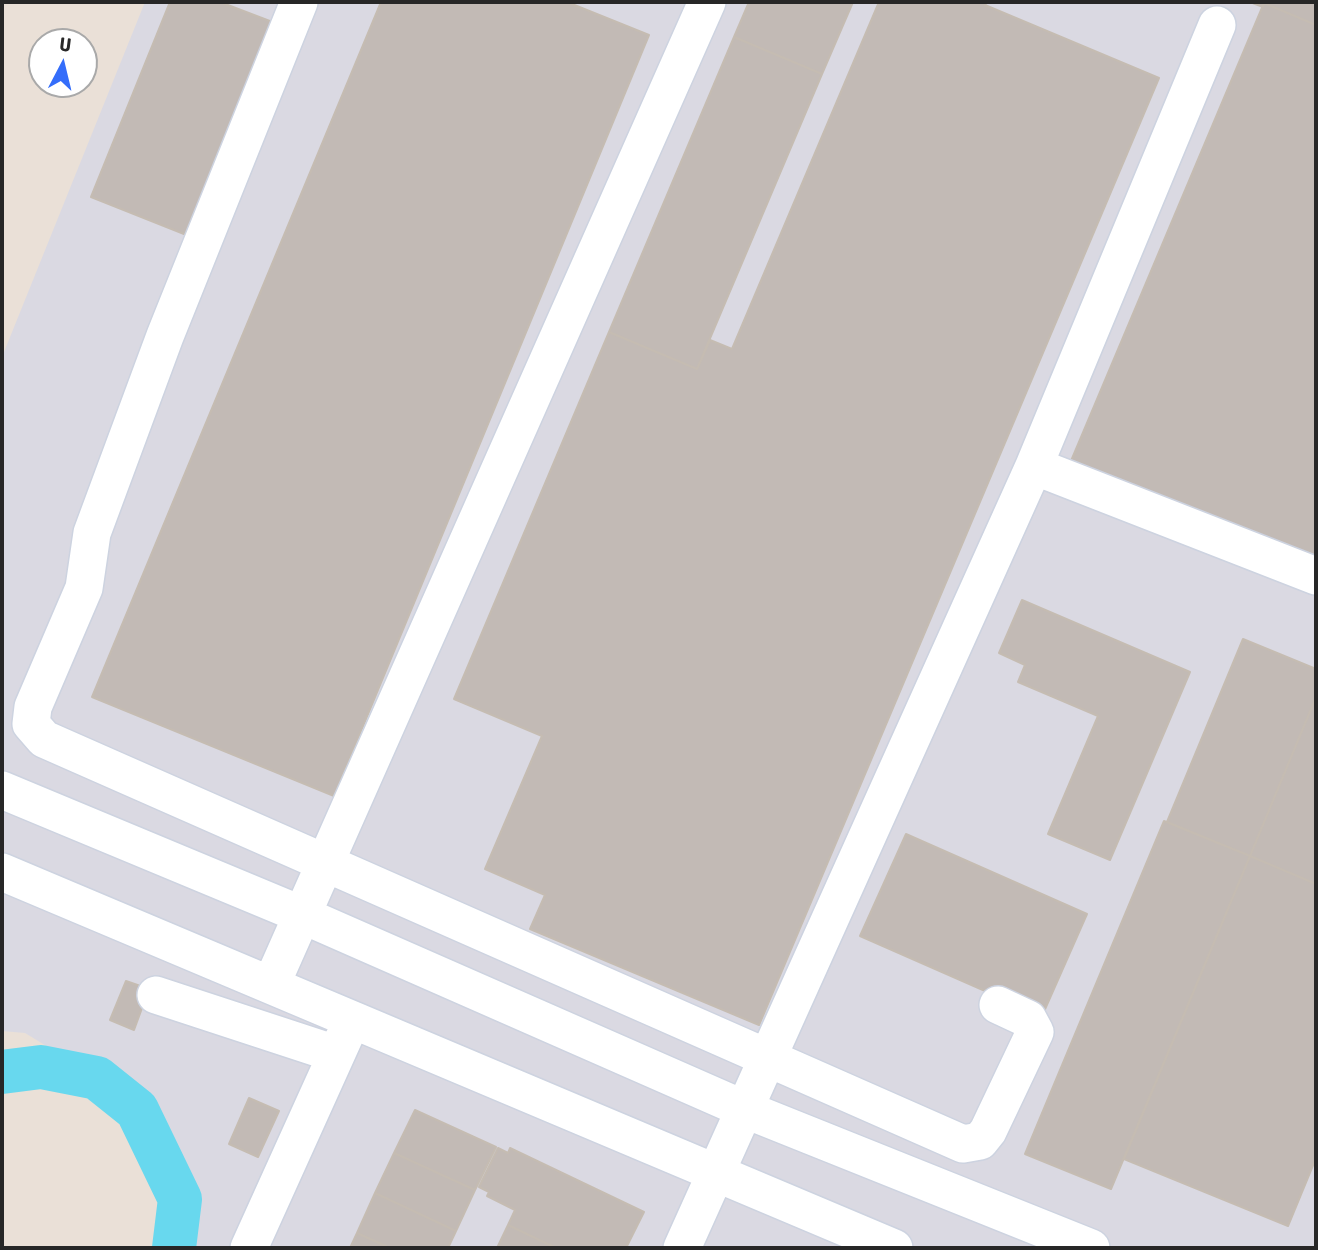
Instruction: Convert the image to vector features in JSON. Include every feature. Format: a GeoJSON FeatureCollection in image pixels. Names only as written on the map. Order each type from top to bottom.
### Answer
{"type":"FeatureCollection","features":[{"type":"Feature","properties":{"kind":"lane"},"geometry":{"type":"LineString","coordinates":[[299,2],[155,362],[92,533],[84,588],[33,707],[31,724],[44,739],[963,1144],[980,1141],[988,1132],[1035,1032],[1028,1020],[998,1005]]}},
{"type":"Feature","properties":{"kind":"lane"},"geometry":{"type":"LineString","coordinates":[[271,985],[300,914],[707,2]]}},
{"type":"Feature","properties":{"kind":"lane"},"geometry":{"type":"LineString","coordinates":[[682,1248],[717,1174],[766,1056],[1034,466],[1217,25]]}},
{"type":"Feature","properties":{"kind":"lane"},"geometry":{"type":"LineString","coordinates":[[1034,466],[1316,576]]}},
{"type":"Feature","properties":{"kind":"lane"},"geometry":{"type":"LineString","coordinates":[[2,790],[300,914],[744,1109],[1091,1248]]}},
{"type":"Feature","properties":{"kind":"lane"},"geometry":{"type":"LineString","coordinates":[[2,872],[717,1174],[872,1244]]}},
{"type":"Feature","properties":{"kind":"lane"},"geometry":{"type":"LineString","coordinates":[[156,995],[336,1054]]}},
{"type":"Feature","properties":{"kind":"lane"},"geometry":{"type":"LineString","coordinates":[[249,1248],[352,1020]]}},
{"type":"Feature","properties":{"kind":"shaded area"},"geometry":{"type":"Polygon","coordinates":[[[145,2],[1316,2],[1316,1248],[166,1248],[156,1155],[114,1087],[25,1033],[2,1031],[2,357],[145,2]]]}},
{"type":"Feature","properties":{"kind":"building"},"geometry":{"type":"Polygon","coordinates":[[[170,2],[220,2],[275,23],[189,236],[91,197],[170,2]]]}},
{"type":"Feature","properties":{"kind":"building"},"geometry":{"type":"Polygon","coordinates":[[[381,2],[567,2],[649,35],[334,796],[92,697],[381,2]]]}},
{"type":"Feature","properties":{"kind":"building"},"geometry":{"type":"Polygon","coordinates":[[[749,2],[853,2],[822,74],[734,37],[749,2]]]}},
{"type":"Feature","properties":{"kind":"building"},"geometry":{"type":"Polygon","coordinates":[[[879,2],[987,2],[985,5],[1159,78],[759,1025],[530,929],[545,895],[485,869],[542,736],[454,699],[609,332],[697,369],[710,340],[732,349],[879,2]]]}},
{"type":"Feature","properties":{"kind":"building"},"geometry":{"type":"Polygon","coordinates":[[[1250,2],[1316,2],[1316,25],[1264,3],[1263,7],[1250,2]]]}},
{"type":"Feature","properties":{"kind":"building"},"geometry":{"type":"Polygon","coordinates":[[[1264,3],[1316,25],[1316,563],[1071,461],[1264,3]]]}},
{"type":"Feature","properties":{"kind":"building"},"geometry":{"type":"Polygon","coordinates":[[[734,37],[822,74],[697,369],[609,332],[734,37]]]}},
{"type":"Feature","properties":{"kind":"building"},"geometry":{"type":"Polygon","coordinates":[[[1022,600],[1190,672],[1110,860],[1048,834],[1098,716],[1018,682],[1025,665],[999,653],[1022,600]]]}},
{"type":"Feature","properties":{"kind":"building"},"geometry":{"type":"Polygon","coordinates":[[[1243,639],[1316,669],[1316,697],[1250,856],[1167,822],[1243,639]]]}},
{"type":"Feature","properties":{"kind":"building"},"geometry":{"type":"Polygon","coordinates":[[[1316,697],[1316,884],[1250,856],[1316,697]]]}},
{"type":"Feature","properties":{"kind":"building"},"geometry":{"type":"Polygon","coordinates":[[[1164,821],[1250,856],[1111,1189],[1025,1154],[1164,821]]]}},
{"type":"Feature","properties":{"kind":"building"},"geometry":{"type":"Polygon","coordinates":[[[906,834],[1087,914],[1042,1016],[860,936],[906,834]]]}},
{"type":"Feature","properties":{"kind":"building"},"geometry":{"type":"Polygon","coordinates":[[[1250,856],[1316,884],[1316,1158],[1288,1226],[1124,1159],[1250,856]]]}},
{"type":"Feature","properties":{"kind":"building"},"geometry":{"type":"Polygon","coordinates":[[[126,981],[149,989],[134,1030],[110,1020],[126,981]]]}},
{"type":"Feature","properties":{"kind":"building"},"geometry":{"type":"Polygon","coordinates":[[[249,1098],[279,1111],[258,1157],[229,1144],[249,1098]]]}},
{"type":"Feature","properties":{"kind":"building"},"geometry":{"type":"Polygon","coordinates":[[[415,1110],[496,1147],[475,1190],[394,1153],[415,1110]]]}},
{"type":"Feature","properties":{"kind":"building"},"geometry":{"type":"Polygon","coordinates":[[[498,1148],[508,1153],[510,1148],[644,1212],[626,1248],[556,1248],[508,1225],[515,1210],[487,1196],[489,1192],[479,1187],[498,1148]]]}},
{"type":"Feature","properties":{"kind":"building"},"geometry":{"type":"Polygon","coordinates":[[[394,1153],[475,1190],[456,1231],[375,1193],[394,1153]]]}},
{"type":"Feature","properties":{"kind":"building"},"geometry":{"type":"Polygon","coordinates":[[[375,1193],[456,1231],[448,1248],[390,1248],[357,1233],[375,1193]]]}},
{"type":"Feature","properties":{"kind":"building"},"geometry":{"type":"Polygon","coordinates":[[[508,1225],[556,1248],[497,1248],[508,1225]]]}},
{"type":"Feature","properties":{"kind":"building"},"geometry":{"type":"Polygon","coordinates":[[[357,1233],[390,1248],[350,1248],[357,1233]]]}},
{"type":"Feature","properties":{"kind":"waterway"},"geometry":{"type":"LineString","coordinates":[[2,1072],[41,1067],[97,1078],[137,1110],[180,1199],[174,1248]]}}]}
